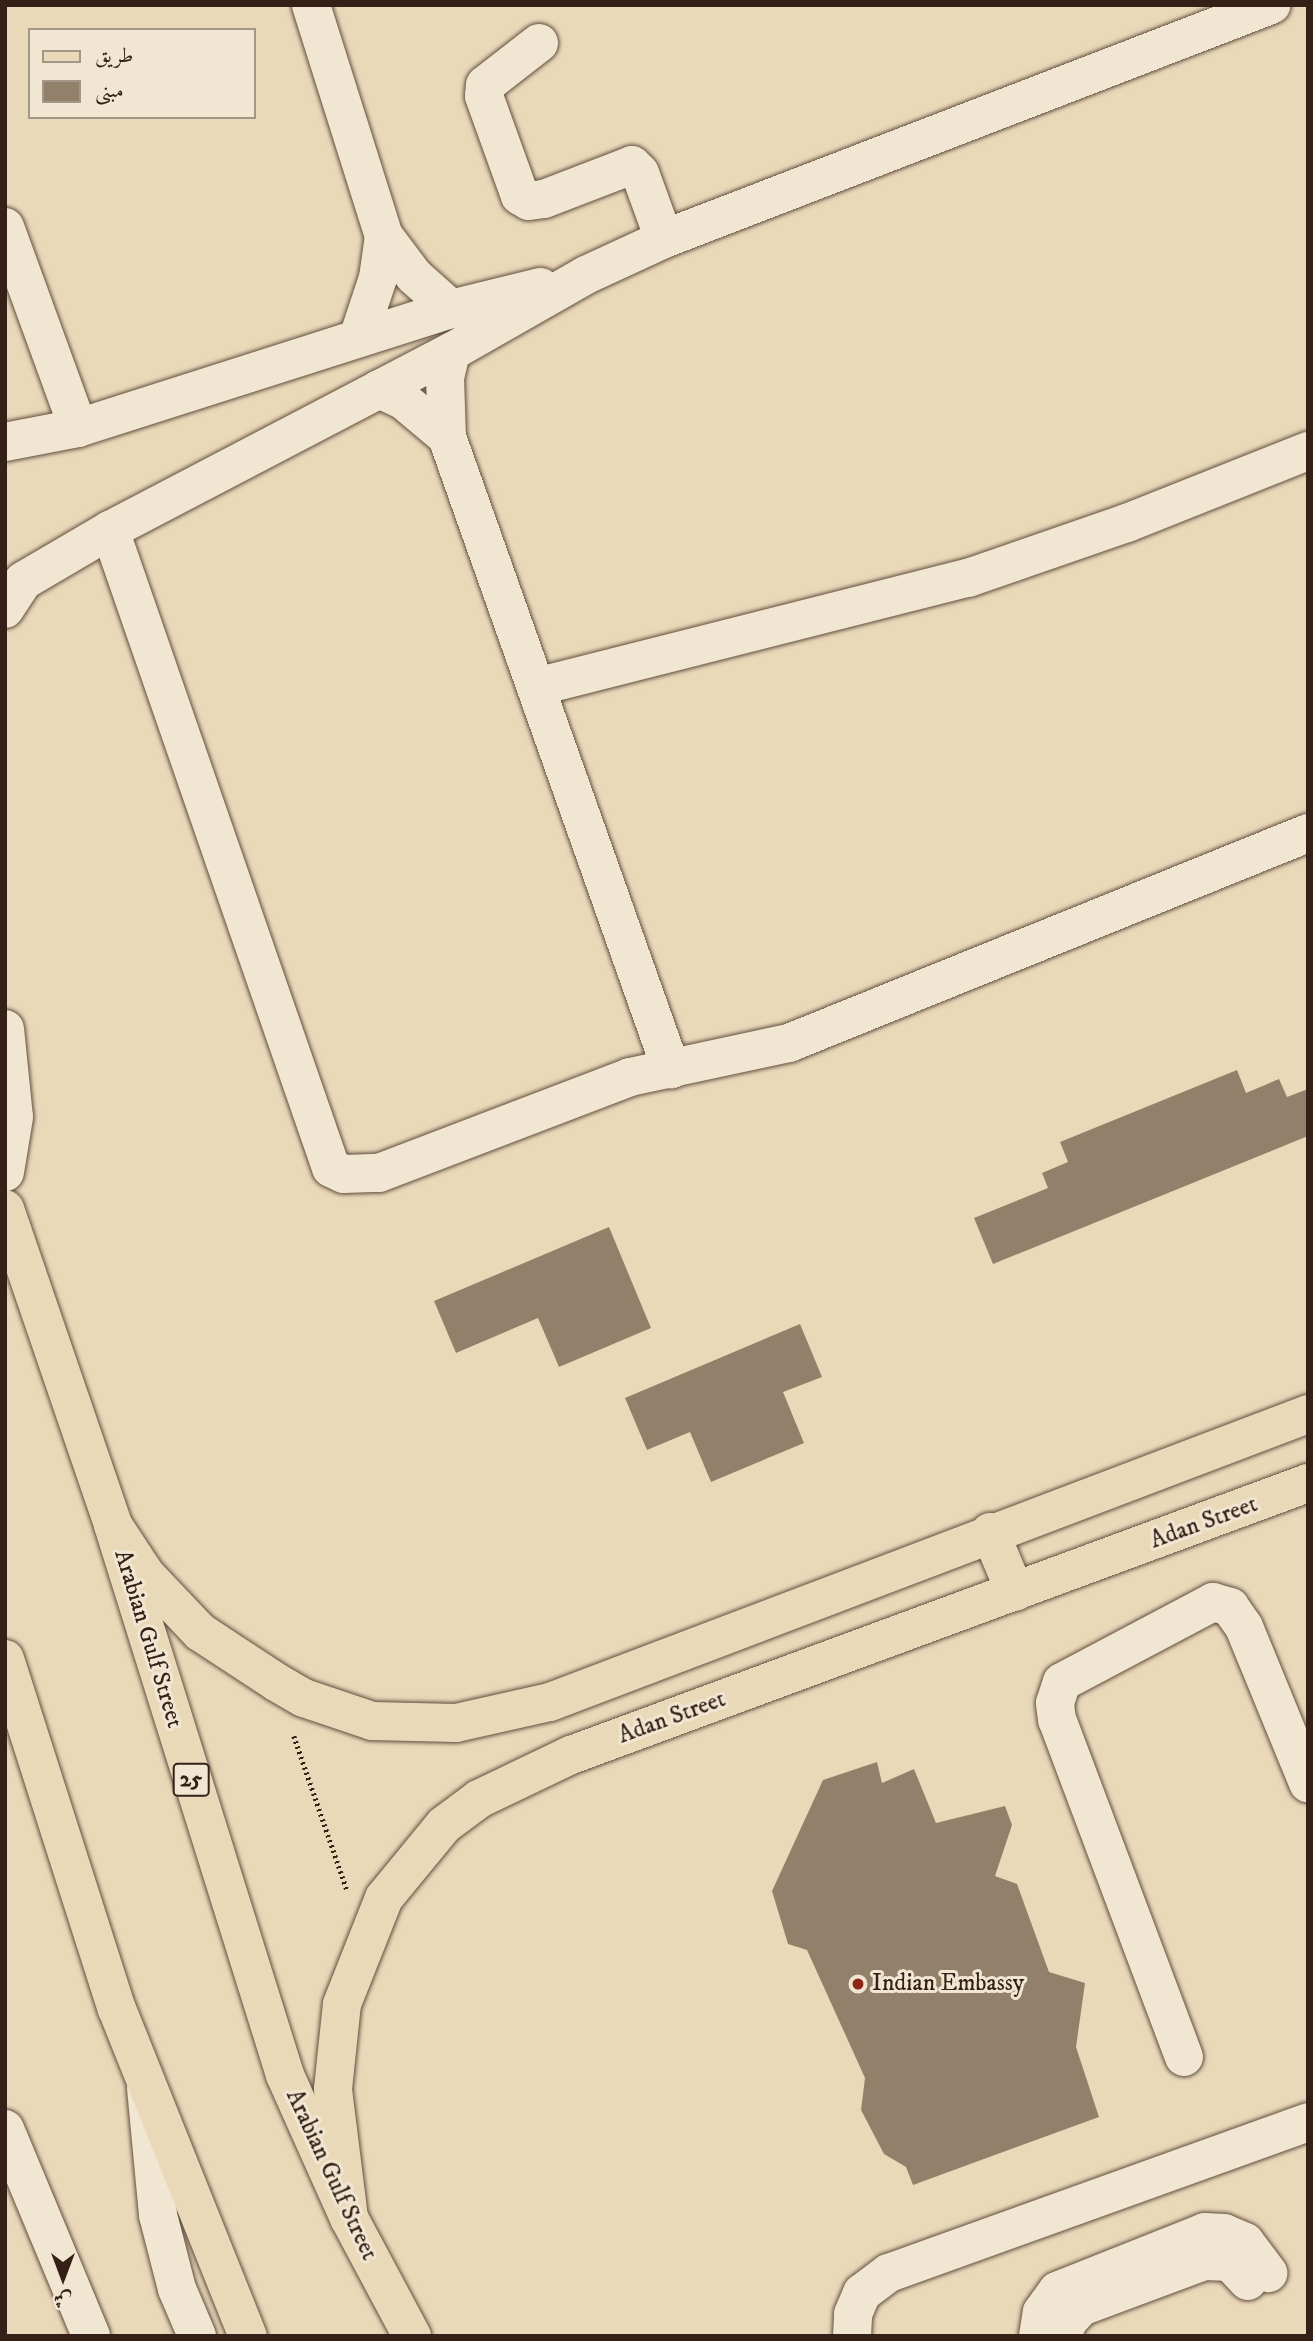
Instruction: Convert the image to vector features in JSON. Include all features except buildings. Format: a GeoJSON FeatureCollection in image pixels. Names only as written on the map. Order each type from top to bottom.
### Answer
{"type":"FeatureCollection","features":[{"type":"Feature","properties":{"kind":"main road","name":"Arabian Gulf Street"},"geometry":{"type":"LineString","coordinates":[[5,1209],[113,1525],[285,2076],[349,2218],[412,2336]]}},
{"type":"Feature","properties":{"kind":"main road"},"geometry":{"type":"LineString","coordinates":[[113,1525],[146,1574],[200,1632],[276,1682],[304,1698],[372,1721],[456,1723],[498,1717],[550,1702],[990,1532],[1308,1414]]}},
{"type":"Feature","properties":{"kind":"main road","name":"Adan Street"},"geometry":{"type":"LineString","coordinates":[[349,2218],[335,2136],[334,2050],[342,2004],[364,1939],[384,1898],[413,1857],[444,1825],[479,1799],[522,1776],[674,1717],[1308,1483]]}},
{"type":"Feature","properties":{"kind":"main road"},"geometry":{"type":"LineString","coordinates":[[990,1532],[1015,1592]]}},
{"type":"Feature","properties":{"kind":"main road"},"geometry":{"type":"LineString","coordinates":[[5,1660],[146,2088],[248,2336]]}},
{"type":"Feature","properties":{"kind":"main road"},"geometry":{"type":"LineString","coordinates":[[651,1663],[642,1691],[659,1714],[674,1717]]}},
{"type":"Feature","properties":{"kind":"street"},"geometry":{"type":"LineString","coordinates":[[311,5],[384,236],[414,276],[451,309]]}},
{"type":"Feature","properties":{"kind":"street"},"geometry":{"type":"LineString","coordinates":[[11,587],[110,530],[451,352],[586,275],[664,239],[1266,6]]}},
{"type":"Feature","properties":{"kind":"street"},"geometry":{"type":"LineString","coordinates":[[539,43],[485,85],[484,96],[520,196],[529,201],[544,199],[632,165],[640,173],[664,239]]}},
{"type":"Feature","properties":{"kind":"street"},"geometry":{"type":"LineString","coordinates":[[5,227],[78,428]]}},
{"type":"Feature","properties":{"kind":"street"},"geometry":{"type":"LineString","coordinates":[[358,338],[378,278],[384,236]]}},
{"type":"Feature","properties":{"kind":"street"},"geometry":{"type":"LineString","coordinates":[[5,442],[78,428],[451,309],[586,275]]}},
{"type":"Feature","properties":{"kind":"street"},"geometry":{"type":"LineString","coordinates":[[451,352],[445,379],[447,437],[671,1069]]}},
{"type":"Feature","properties":{"kind":"street"},"geometry":{"type":"LineString","coordinates":[[379,389],[411,405],[447,437]]}},
{"type":"Feature","properties":{"kind":"street"},"geometry":{"type":"LineString","coordinates":[[536,687],[968,578],[1127,523],[1308,451]]}},
{"type":"Feature","properties":{"kind":"street"},"geometry":{"type":"LineString","coordinates":[[110,530],[331,1168],[363,1177],[583,1091],[789,1043],[1308,833]]}},
{"type":"Feature","properties":{"kind":"street"},"geometry":{"type":"LineString","coordinates":[[5,1029],[15,1117],[5,1172]]}},
{"type":"Feature","properties":{"kind":"street"},"geometry":{"type":"LineString","coordinates":[[1184,2057],[1058,1720],[1055,1703],[1062,1682],[1213,1602],[1230,1607],[1244,1627],[1306,1771]]}},
{"type":"Feature","properties":{"kind":"street"},"geometry":{"type":"LineString","coordinates":[[146,2088],[158,2215],[174,2279],[197,2336]]}},
{"type":"Feature","properties":{"kind":"street"},"geometry":{"type":"LineString","coordinates":[[852,2336],[853,2314],[862,2293],[889,2273],[1308,2122]]}},
{"type":"Feature","properties":{"kind":"street"},"geometry":{"type":"LineString","coordinates":[[5,2129],[91,2336]]}},
{"type":"Feature","properties":{"kind":"street"},"geometry":{"type":"LineString","coordinates":[[1038,2336],[1042,2312],[1058,2291],[1205,2232],[1224,2233],[1245,2242],[1258,2277],[1230,2262],[1204,2261],[1081,2307],[1068,2321],[1063,2336]]}},
{"type":"Feature","properties":{"kind":"path"},"geometry":{"type":"LineString","coordinates":[[276,1682],[364,1939]]}},
{"type":"Feature","properties":{"kind":"place","name":"Indian Embassy"},"geometry":{"type":"Point","coordinates":[858,1984]}}]}
